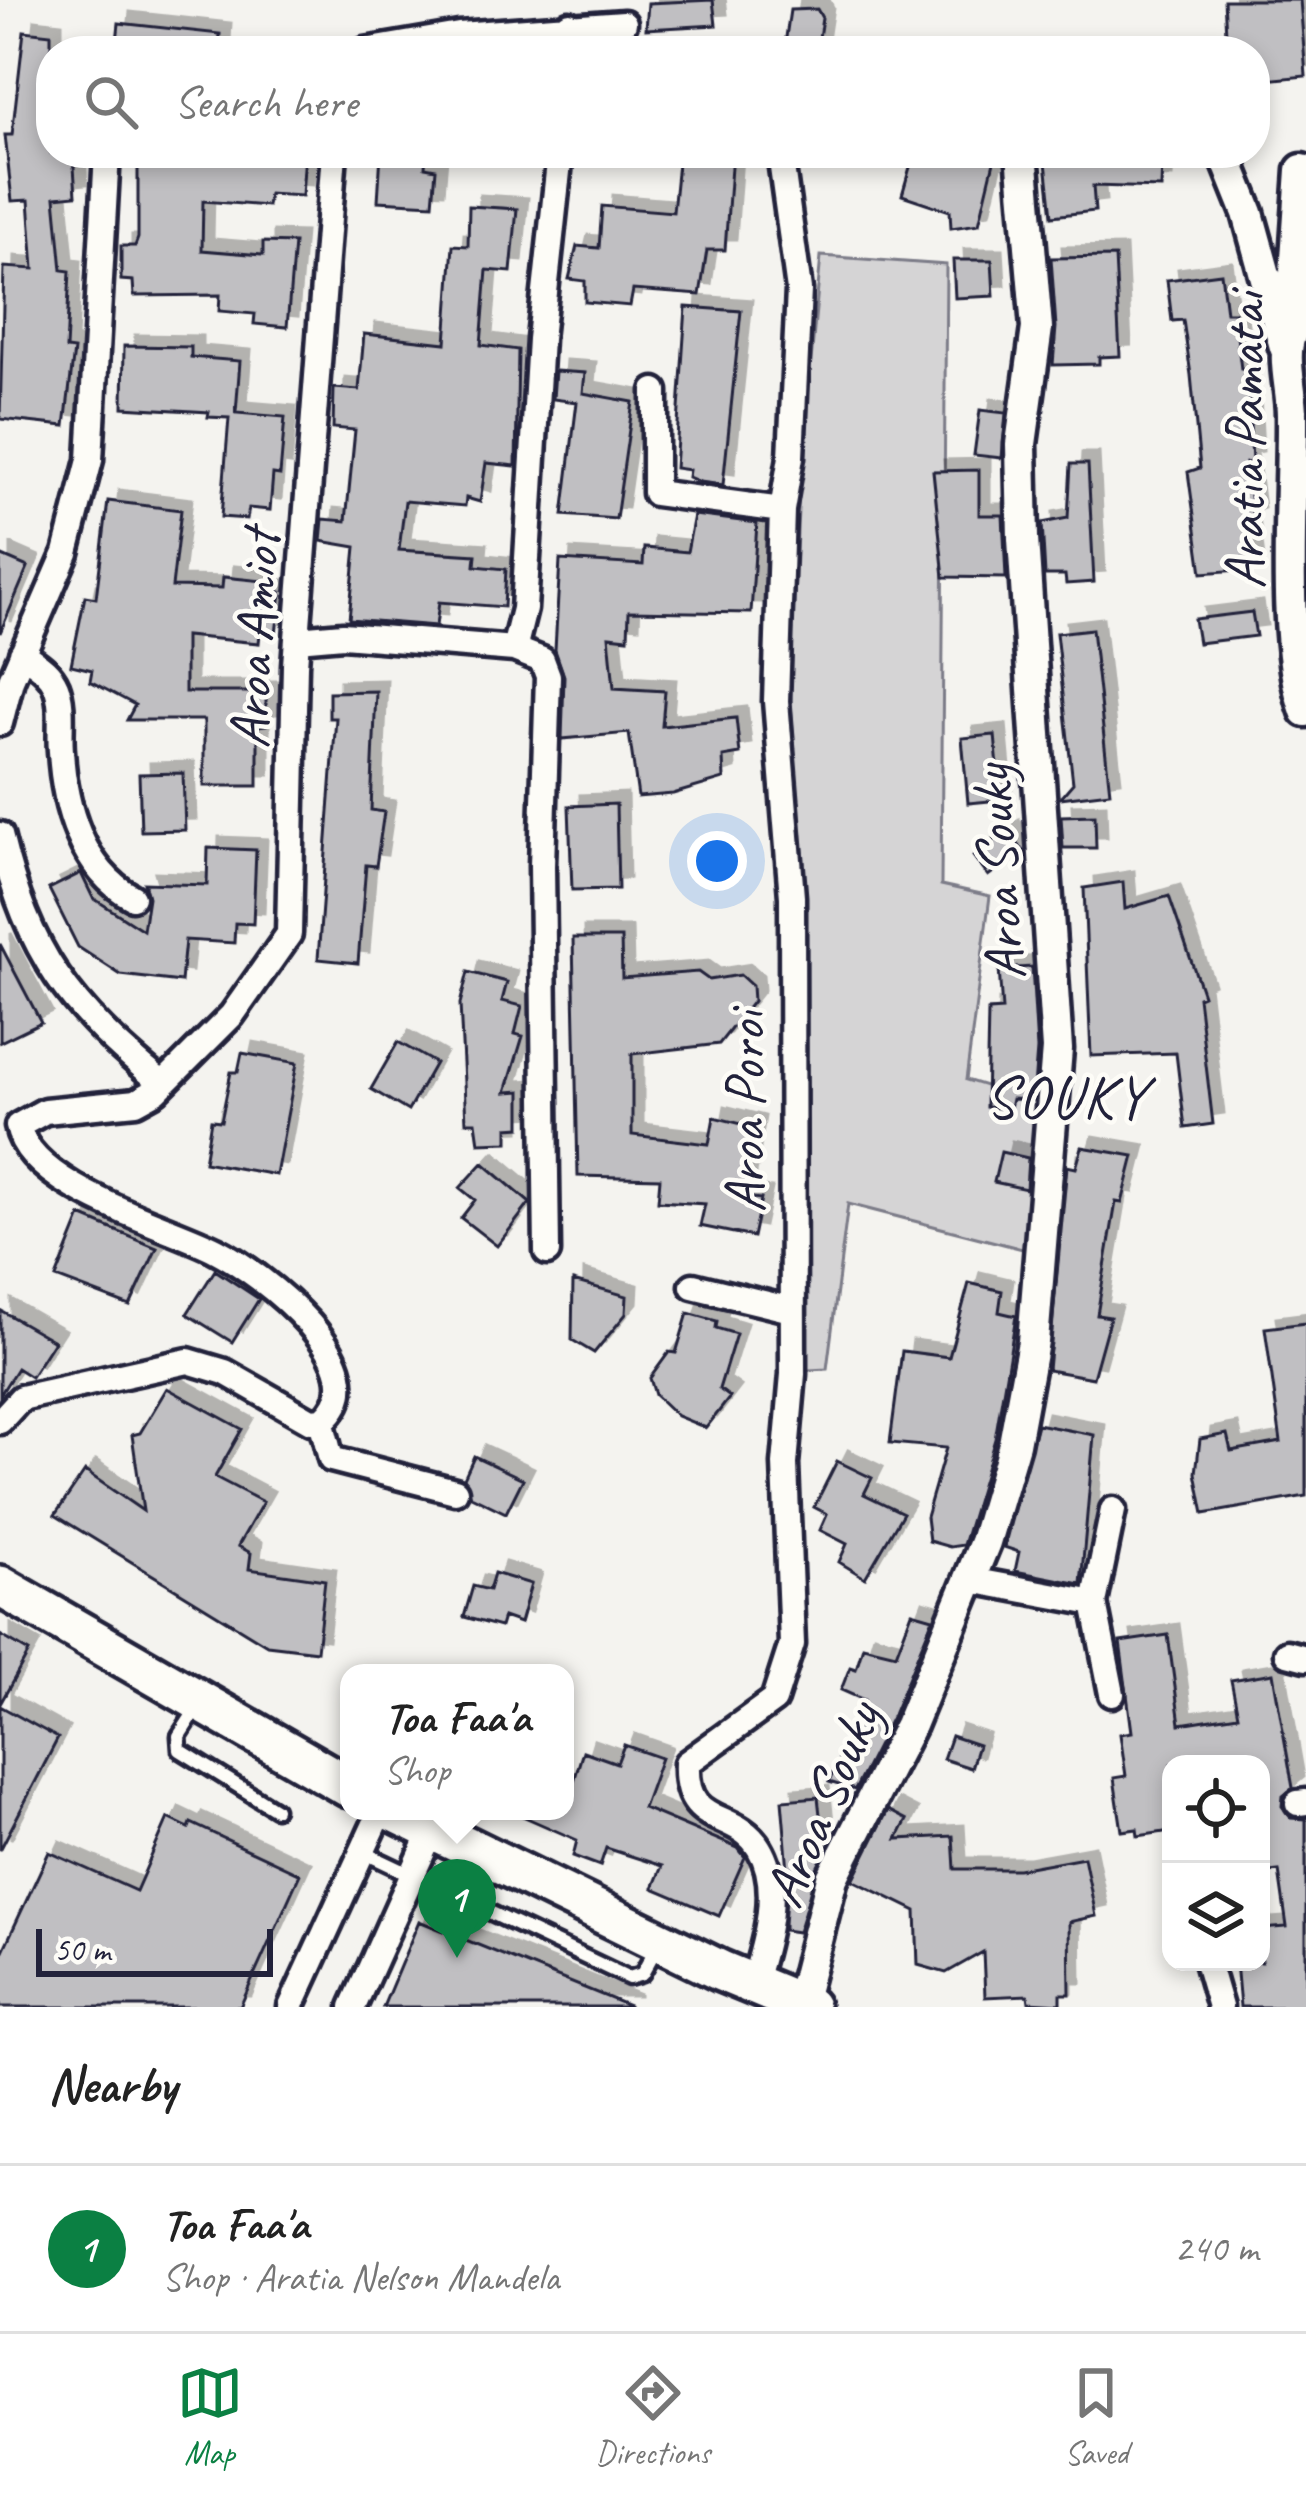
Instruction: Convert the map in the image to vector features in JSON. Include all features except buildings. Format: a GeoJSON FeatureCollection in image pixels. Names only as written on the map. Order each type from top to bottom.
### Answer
{"type":"FeatureCollection","features":[{"type":"Feature","properties":{"kind":"main road"},"geometry":{"type":"LineString","coordinates":[[0,1586],[340,1781]]}},
{"type":"Feature","properties":{"kind":"main road"},"geometry":{"type":"LineString","coordinates":[[411,1820],[804,2006]]}},
{"type":"Feature","properties":{"kind":"street"},"geometry":{"type":"LineString","coordinates":[[478,36],[569,24],[624,23]]}},
{"type":"Feature","properties":{"kind":"street"},"geometry":{"type":"LineString","coordinates":[[568,36],[569,24]]}},
{"type":"Feature","properties":{"kind":"street"},"geometry":{"type":"LineString","coordinates":[[0,723],[22,653],[65,553],[92,445],[106,168]]}},
{"type":"Feature","properties":{"kind":"street","name":"Aroa Amiot"},"geometry":{"type":"LineString","coordinates":[[321,1420],[339,1400],[338,1369],[327,1346],[263,1279],[215,1250],[151,1224],[54,1173],[20,1136],[23,1119],[71,1106],[136,1102],[164,1084],[232,1015],[289,934],[298,639],[333,168]]}},
{"type":"Feature","properties":{"kind":"street"},"geometry":{"type":"LineString","coordinates":[[514,649],[524,609],[540,339],[558,168]]}},
{"type":"Feature","properties":{"kind":"street","name":"Aroa Poroi"},"geometry":{"type":"LineString","coordinates":[[753,1984],[769,1930],[765,1861],[758,1844],[700,1808],[689,1795],[687,1763],[774,1700],[788,1661],[793,1598],[785,1464],[792,1310],[792,897],[776,701],[782,510],[791,458],[799,290],[782,168]]}},
{"type":"Feature","properties":{"kind":"street","name":"Aroa Souky"},"geometry":{"type":"LineString","coordinates":[[804,2006],[832,1878],[910,1725],[971,1580],[1005,1482],[1025,1394],[1047,1215],[1058,1049],[1023,539],[1021,444],[1037,328],[1023,168]]}},
{"type":"Feature","properties":{"kind":"street"},"geometry":{"type":"LineString","coordinates":[[1230,168],[1248,213],[1285,347]]}},
{"type":"Feature","properties":{"kind":"street","name":"Aratia Pamatai"},"geometry":{"type":"LineString","coordinates":[[1302,170],[1291,333],[1285,347],[1292,398],[1294,656],[1306,711]]}},
{"type":"Feature","properties":{"kind":"street"},"geometry":{"type":"LineString","coordinates":[[655,391],[655,493],[732,508],[782,510]]}},
{"type":"Feature","properties":{"kind":"street"},"geometry":{"type":"LineString","coordinates":[[298,639],[343,635],[514,649],[542,661],[548,676],[542,866],[548,1252]]}},
{"type":"Feature","properties":{"kind":"street"},"geometry":{"type":"LineString","coordinates":[[22,653],[44,669],[57,689],[62,773],[88,858],[114,887],[132,897]]}},
{"type":"Feature","properties":{"kind":"street"},"geometry":{"type":"LineString","coordinates":[[0,835],[16,894],[68,994],[104,1036],[164,1084]]}},
{"type":"Feature","properties":{"kind":"street"},"geometry":{"type":"LineString","coordinates":[[692,1286],[792,1310]]}},
{"type":"Feature","properties":{"kind":"street"},"geometry":{"type":"LineString","coordinates":[[0,1421],[21,1398],[188,1361],[225,1372],[299,1417],[321,1420],[332,1459],[454,1491]]}},
{"type":"Feature","properties":{"kind":"street"},"geometry":{"type":"LineString","coordinates":[[1112,1694],[1094,1603],[1113,1510]]}},
{"type":"Feature","properties":{"kind":"street"},"geometry":{"type":"LineString","coordinates":[[971,1580],[1019,1584],[1094,1603]]}},
{"type":"Feature","properties":{"kind":"street"},"geometry":{"type":"LineString","coordinates":[[291,2007],[377,1820]]}},
{"type":"Feature","properties":{"kind":"street"},"geometry":{"type":"LineString","coordinates":[[353,2007],[432,1831]]}},
{"type":"Feature","properties":{"kind":"street"},"geometry":{"type":"LineString","coordinates":[[1210,1971],[1220,2007]]}},
{"type":"Feature","properties":{"kind":"lane"},"geometry":{"type":"LineString","coordinates":[[201,1702],[179,1736],[180,1750],[274,1809]]}},
{"type":"Feature","properties":{"kind":"lane"},"geometry":{"type":"LineString","coordinates":[[364,1852],[629,1978],[642,1974],[659,1941]]}},
{"type":"Feature","properties":{"kind":"shaded area"},"geometry":{"type":"Polygon","coordinates":[[[821,256],[946,265],[941,885],[990,896],[966,1080],[1057,1108],[1046,1255],[848,1204],[827,1369],[791,1371],[801,1059],[800,827],[790,689],[799,487],[821,256]]]}},
{"type":"Feature","properties":{"kind":"place","name":"Toa Faa'a"},"geometry":{"type":"Point","coordinates":[457,1958]}},
{"type":"Feature","properties":{"kind":"district","name":"SOUKY"},"geometry":{"type":"Point","coordinates":[1067,1096]}}]}
